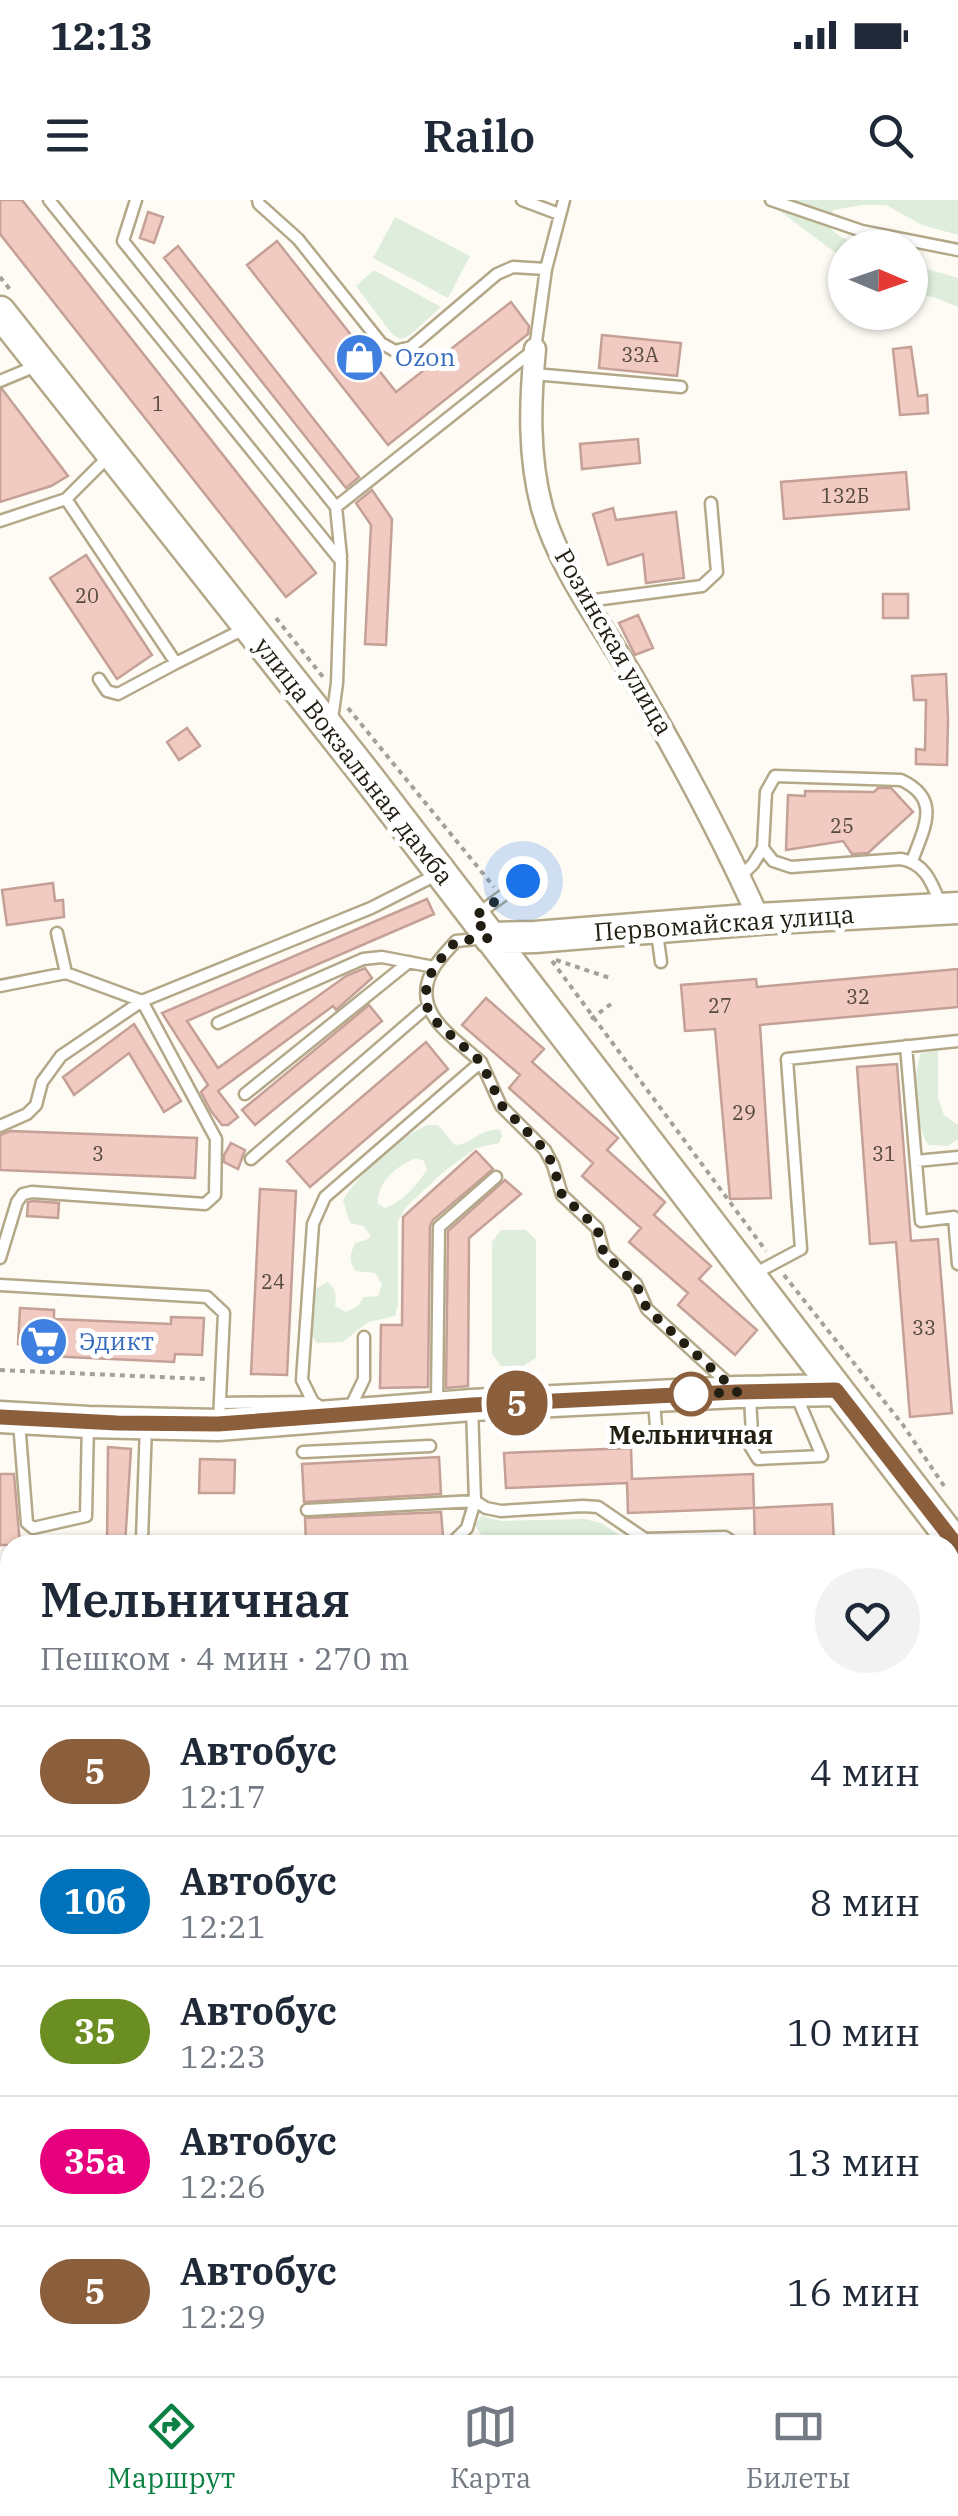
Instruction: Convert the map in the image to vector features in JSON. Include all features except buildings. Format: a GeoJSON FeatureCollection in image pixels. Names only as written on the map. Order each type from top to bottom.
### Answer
{"type":"FeatureCollection","features":[{"type":"Feature","properties":{"kind":"street","name":"улица Вокзальная дамба"},"geometry":{"type":"LineString","coordinates":[[6,302],[42,364],[112,452],[261,621],[330,730],[566,1038],[762,1270],[836,1390],[948,1535]]}},
{"type":"Feature","properties":{"kind":"street","name":"Розинская улица"},"geometry":{"type":"LineString","coordinates":[[535,349],[531,398],[533,464],[543,511],[559,551],[685,766],[759,918]]}},
{"type":"Feature","properties":{"kind":"street","name":"Первомайская улица"},"geometry":{"type":"LineString","coordinates":[[482,927],[535,937],[759,918],[950,909]]}},
{"type":"Feature","properties":{"kind":"street"},"geometry":{"type":"LineString","coordinates":[[9,1417],[146,1424],[219,1414],[323,1424],[472,1405],[836,1390]]}},
{"type":"Feature","properties":{"kind":"lane"},"geometry":{"type":"LineString","coordinates":[[49,200],[341,560]]}},
{"type":"Feature","properties":{"kind":"lane"},"geometry":{"type":"LineString","coordinates":[[136,200],[123,241],[336,507],[341,560],[330,730]]}},
{"type":"Feature","properties":{"kind":"lane"},"geometry":{"type":"LineString","coordinates":[[258,200],[298,239],[381,343],[395,351],[411,347],[497,274],[513,266],[546,269]]}},
{"type":"Feature","properties":{"kind":"lane"},"geometry":{"type":"LineString","coordinates":[[522,200],[559,214]]}},
{"type":"Feature","properties":{"kind":"lane"},"geometry":{"type":"LineString","coordinates":[[336,507],[535,349],[546,269],[564,200]]}},
{"type":"Feature","properties":{"kind":"lane"},"geometry":{"type":"LineString","coordinates":[[771,200],[862,232],[958,250]]}},
{"type":"Feature","properties":{"kind":"lane"},"geometry":{"type":"LineString","coordinates":[[0,382],[42,364]]}},
{"type":"Feature","properties":{"kind":"lane"},"geometry":{"type":"LineString","coordinates":[[533,374],[681,387]]}},
{"type":"Feature","properties":{"kind":"lane"},"geometry":{"type":"LineString","coordinates":[[0,521],[66,499],[112,452]]}},
{"type":"Feature","properties":{"kind":"lane"},"geometry":{"type":"LineString","coordinates":[[66,499],[176,664]]}},
{"type":"Feature","properties":{"kind":"lane"},"geometry":{"type":"LineString","coordinates":[[587,601],[702,586],[717,572],[711,504]]}},
{"type":"Feature","properties":{"kind":"lane"},"geometry":{"type":"LineString","coordinates":[[99,680],[107,691],[118,694],[261,621]]}},
{"type":"Feature","properties":{"kind":"lane"},"geometry":{"type":"LineString","coordinates":[[740,877],[763,848],[766,792],[774,776],[901,780],[912,785],[927,804],[929,816],[912,860]]}},
{"type":"Feature","properties":{"kind":"lane"},"geometry":{"type":"LineString","coordinates":[[763,848],[773,861],[791,867],[912,860],[950,909]]}},
{"type":"Feature","properties":{"kind":"lane"},"geometry":{"type":"LineString","coordinates":[[0,1126],[28,1114],[36,1105],[42,1082],[60,1056],[142,1001],[370,908],[441,872]]}},
{"type":"Feature","properties":{"kind":"lane"},"geometry":{"type":"LineString","coordinates":[[523,881],[502,897],[482,927],[456,941],[434,967],[426,985],[427,1007],[438,1024],[481,1062],[502,1106],[545,1150],[562,1195],[597,1228],[604,1254],[636,1284],[647,1309],[743,1392],[752,1433],[656,1439],[654,1396]]}},
{"type":"Feature","properties":{"kind":"lane"},"geometry":{"type":"LineString","coordinates":[[657,926],[661,962]]}},
{"type":"Feature","properties":{"kind":"lane"},"geometry":{"type":"LineString","coordinates":[[58,932],[66,973]]}},
{"type":"Feature","properties":{"kind":"lane"},"geometry":{"type":"LineString","coordinates":[[218,1023],[363,958],[382,957],[434,967]]}},
{"type":"Feature","properties":{"kind":"lane"},"geometry":{"type":"LineString","coordinates":[[245,1094],[409,962]]}},
{"type":"Feature","properties":{"kind":"lane"},"geometry":{"type":"LineString","coordinates":[[0,986],[66,973],[142,1001],[216,1138],[215,1195],[205,1204],[23,1194],[16,1202],[0,1258]]}},
{"type":"Feature","properties":{"kind":"lane"},"geometry":{"type":"LineString","coordinates":[[251,1159],[427,1007]]}},
{"type":"Feature","properties":{"kind":"lane"},"geometry":{"type":"LineString","coordinates":[[762,1270],[801,1249],[787,1058],[958,1041]]}},
{"type":"Feature","properties":{"kind":"lane"},"geometry":{"type":"LineString","coordinates":[[906,1046],[921,1221],[954,1217],[958,1264]]}},
{"type":"Feature","properties":{"kind":"lane"},"geometry":{"type":"LineString","coordinates":[[323,1424],[302,1380],[313,1224],[325,1197],[481,1062]]}},
{"type":"Feature","properties":{"kind":"lane"},"geometry":{"type":"LineString","coordinates":[[916,1162],[958,1157]]}},
{"type":"Feature","properties":{"kind":"lane"},"geometry":{"type":"LineString","coordinates":[[436,1408],[439,1226],[496,1177]]}},
{"type":"Feature","properties":{"kind":"lane"},"geometry":{"type":"LineString","coordinates":[[0,1214],[10,1223]]}},
{"type":"Feature","properties":{"kind":"lane"},"geometry":{"type":"LineString","coordinates":[[0,1285],[207,1297],[224,1314],[219,1414]]}},
{"type":"Feature","properties":{"kind":"lane"},"geometry":{"type":"LineString","coordinates":[[303,1452],[364,1379],[364,1337]]}},
{"type":"Feature","properties":{"kind":"lane"},"geometry":{"type":"LineString","coordinates":[[742,1433],[758,1459],[822,1456],[794,1390]]}},
{"type":"Feature","properties":{"kind":"lane"},"geometry":{"type":"LineString","coordinates":[[461,1535],[468,1528],[475,1501],[472,1405]]}},
{"type":"Feature","properties":{"kind":"lane"},"geometry":{"type":"LineString","coordinates":[[9,1417],[26,1523],[33,1528],[86,1516],[88,1422]]}},
{"type":"Feature","properties":{"kind":"lane"},"geometry":{"type":"LineString","coordinates":[[142,1535],[146,1424]]}},
{"type":"Feature","properties":{"kind":"lane"},"geometry":{"type":"LineString","coordinates":[[323,1424],[430,1446]]}},
{"type":"Feature","properties":{"kind":"lane"},"geometry":{"type":"LineString","coordinates":[[307,1510],[475,1501],[501,1511],[598,1507],[638,1535]]}},
{"type":"Feature","properties":{"kind":"path"},"geometry":{"type":"LineString","coordinates":[[0,276],[6,302]]}},
{"type":"Feature","properties":{"kind":"path"},"geometry":{"type":"LineString","coordinates":[[261,621],[335,692],[502,897]]}},
{"type":"Feature","properties":{"kind":"path"},"geometry":{"type":"LineString","coordinates":[[613,979],[550,958],[762,1270],[903,1425],[947,1490]]}},
{"type":"Feature","properties":{"kind":"path"},"geometry":{"type":"LineString","coordinates":[[566,1038],[616,1002]]}},
{"type":"Feature","properties":{"kind":"path"},"geometry":{"type":"LineString","coordinates":[[0,1370],[220,1380]]}},
{"type":"Feature","properties":{"kind":"green space"},"geometry":{"type":"Polygon","coordinates":[[[765,200],[958,200],[958,235],[922,225],[886,205],[833,210],[828,247],[765,200]]]}},
{"type":"Feature","properties":{"kind":"green space"},"geometry":{"type":"Polygon","coordinates":[[[395,217],[470,256],[448,298],[373,258],[395,217]]]}},
{"type":"Feature","properties":{"kind":"green space"},"geometry":{"type":"Polygon","coordinates":[[[928,269],[958,278],[958,307],[928,296],[928,269]]]}},
{"type":"Feature","properties":{"kind":"green space"},"geometry":{"type":"Polygon","coordinates":[[[374,270],[441,307],[409,336],[400,339],[356,286],[374,270]]]}},
{"type":"Feature","properties":{"kind":"green space"},"geometry":{"type":"Polygon","coordinates":[[[938,1051],[938,1098],[944,1115],[958,1125],[958,1139],[948,1146],[928,1145],[916,1100],[921,1053],[938,1051]]]}},
{"type":"Feature","properties":{"kind":"green space"},"geometry":{"type":"Polygon","coordinates":[[[427,1125],[438,1125],[455,1145],[493,1130],[500,1130],[502,1136],[499,1143],[476,1148],[442,1173],[406,1207],[398,1221],[395,1316],[368,1322],[343,1342],[317,1343],[312,1336],[314,1290],[327,1282],[335,1293],[335,1306],[346,1312],[358,1306],[364,1297],[378,1296],[382,1284],[375,1273],[356,1271],[352,1264],[355,1243],[371,1236],[363,1226],[350,1223],[343,1200],[380,1157],[427,1125]],[[416,1158],[390,1175],[381,1188],[378,1204],[385,1208],[409,1192],[427,1170],[424,1161],[416,1158]]]}},
{"type":"Feature","properties":{"kind":"green space"},"geometry":{"type":"Polygon","coordinates":[[[501,1230],[526,1230],[536,1240],[536,1358],[523,1366],[501,1366],[492,1354],[492,1242],[501,1230]]]}},
{"type":"Feature","properties":{"kind":"green space"},"geometry":{"type":"Polygon","coordinates":[[[481,1516],[501,1521],[584,1519],[601,1523],[620,1535],[482,1535],[475,1525],[481,1516]]]}},
{"type":"Feature","properties":{"kind":"bus line","name":"5"},"geometry":{"type":"LineString","coordinates":[[0,1417],[218,1424],[472,1405],[836,1390],[949,1535]]}},
{"type":"Feature","properties":{"kind":"place","name":"Ozon"},"geometry":{"type":"Point","coordinates":[360,357]}},
{"type":"Feature","properties":{"kind":"place","name":"Эдикт"},"geometry":{"type":"Point","coordinates":[44,1341]}},
{"type":"Feature","properties":{"kind":"place","name":"Мельничная"},"geometry":{"type":"Point","coordinates":[691,1394]}},
{"type":"Feature","properties":{"kind":"route"},"geometry":{"type":"LineString","coordinates":[[523,881],[474,917],[490,938],[456,941],[434,967],[426,985],[427,1007],[438,1024],[481,1062],[502,1106],[545,1150],[562,1195],[597,1228],[604,1254],[636,1284],[647,1309],[737,1392],[682,1395],[691,1394]]}}]}
